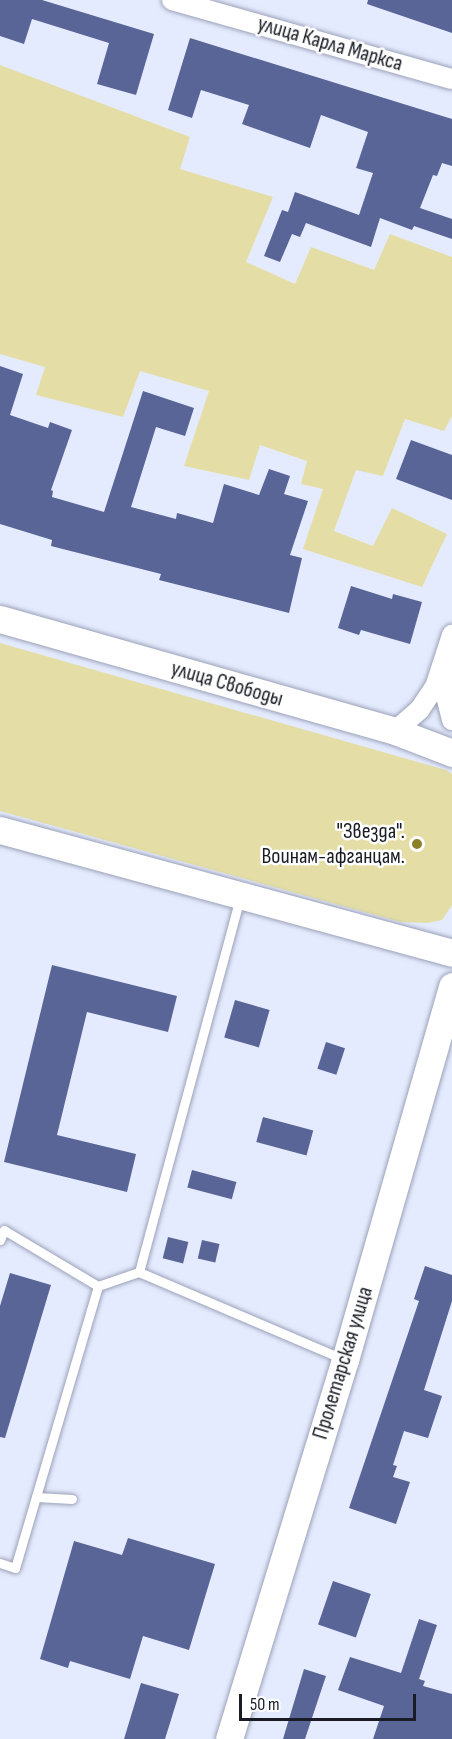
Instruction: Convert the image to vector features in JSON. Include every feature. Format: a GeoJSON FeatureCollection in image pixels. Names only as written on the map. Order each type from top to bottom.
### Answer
{"type":"FeatureCollection","features":[{"type":"Feature","properties":{"kind":"main road","name":"улица Свободы"},"geometry":{"type":"LineString","coordinates":[[0,619],[395,731],[452,753]]}},
{"type":"Feature","properties":{"kind":"main road"},"geometry":{"type":"LineString","coordinates":[[0,830],[452,953]]}},
{"type":"Feature","properties":{"kind":"main road","name":"Пролетарская улица"},"geometry":{"type":"LineString","coordinates":[[229,1739],[345,1360],[452,986]]}},
{"type":"Feature","properties":{"kind":"street","name":"улица Карла Маркса"},"geometry":{"type":"LineString","coordinates":[[172,0],[452,79]]}},
{"type":"Feature","properties":{"kind":"street"},"geometry":{"type":"LineString","coordinates":[[395,731],[420,709],[435,687],[451,637]]}},
{"type":"Feature","properties":{"kind":"street"},"geometry":{"type":"LineString","coordinates":[[451,637],[445,692],[452,720]]}},
{"type":"Feature","properties":{"kind":"lane"},"geometry":{"type":"LineString","coordinates":[[139,1272],[240,897]]}},
{"type":"Feature","properties":{"kind":"lane"},"geometry":{"type":"LineString","coordinates":[[0,1240],[2,1229],[98,1286],[139,1272],[345,1360]]}},
{"type":"Feature","properties":{"kind":"lane"},"geometry":{"type":"LineString","coordinates":[[0,1563],[15,1568],[98,1286]]}},
{"type":"Feature","properties":{"kind":"lane"},"geometry":{"type":"LineString","coordinates":[[36,1497],[72,1499]]}},
{"type":"Feature","properties":{"kind":"shaded area"},"geometry":{"type":"Polygon","coordinates":[[[0,65],[190,137],[180,169],[273,197],[246,262],[295,284],[311,247],[374,270],[390,234],[452,257],[452,416],[444,431],[405,419],[383,476],[356,470],[334,531],[373,546],[392,508],[447,534],[422,587],[303,549],[323,489],[301,484],[307,461],[260,445],[249,480],[184,466],[209,391],[140,371],[123,417],[36,395],[45,367],[0,354],[0,65]]]}},
{"type":"Feature","properties":{"kind":"shaded area"},"geometry":{"type":"Polygon","coordinates":[[[0,643],[446,770],[452,774],[452,905],[442,920],[427,923],[400,922],[0,811],[0,643]]]}},
{"type":"Feature","properties":{"kind":"building"},"geometry":{"type":"Polygon","coordinates":[[[0,0],[42,0],[154,34],[136,95],[97,84],[109,43],[32,19],[24,44],[0,36],[0,0]]]}},
{"type":"Feature","properties":{"kind":"building"},"geometry":{"type":"Polygon","coordinates":[[[368,0],[452,0],[452,33],[367,4],[368,0]]]}},
{"type":"Feature","properties":{"kind":"building"},"geometry":{"type":"Polygon","coordinates":[[[190,38],[452,119],[452,166],[442,163],[437,176],[433,175],[420,208],[452,219],[452,239],[414,226],[412,230],[380,218],[371,247],[306,223],[300,237],[292,234],[280,262],[264,256],[282,210],[288,212],[295,192],[359,215],[373,173],[356,168],[368,132],[321,115],[310,148],[242,124],[249,105],[201,90],[192,118],[168,110],[190,38]]]}},
{"type":"Feature","properties":{"kind":"building"},"geometry":{"type":"Polygon","coordinates":[[[0,366],[23,374],[10,415],[48,428],[50,422],[72,430],[51,490],[53,491],[52,497],[104,512],[143,391],[194,408],[185,436],[156,427],[131,507],[176,519],[177,513],[213,523],[224,484],[259,495],[269,469],[290,476],[284,494],[308,501],[290,555],[302,558],[289,613],[159,580],[161,574],[51,546],[52,540],[0,524],[0,366]]]}},
{"type":"Feature","properties":{"kind":"building"},"geometry":{"type":"Polygon","coordinates":[[[411,440],[452,455],[452,500],[396,479],[411,440]]]}},
{"type":"Feature","properties":{"kind":"building"},"geometry":{"type":"Polygon","coordinates":[[[351,586],[392,599],[393,594],[422,602],[410,644],[361,630],[359,635],[338,628],[351,586]]]}},
{"type":"Feature","properties":{"kind":"building"},"geometry":{"type":"Polygon","coordinates":[[[52,965],[177,996],[168,1032],[87,1012],[57,1135],[136,1154],[127,1192],[4,1162],[52,965]]]}},
{"type":"Feature","properties":{"kind":"building"},"geometry":{"type":"Polygon","coordinates":[[[235,1000],[270,1010],[259,1047],[224,1037],[235,1000]]]}},
{"type":"Feature","properties":{"kind":"building"},"geometry":{"type":"Polygon","coordinates":[[[326,1042],[345,1048],[336,1075],[317,1069],[326,1042]]]}},
{"type":"Feature","properties":{"kind":"building"},"geometry":{"type":"Polygon","coordinates":[[[263,1117],[313,1130],[306,1156],[256,1142],[263,1117]]]}},
{"type":"Feature","properties":{"kind":"building"},"geometry":{"type":"Polygon","coordinates":[[[192,1170],[236,1182],[232,1199],[187,1187],[192,1170]]]}},
{"type":"Feature","properties":{"kind":"building"},"geometry":{"type":"Polygon","coordinates":[[[168,1237],[188,1242],[183,1263],[163,1258],[168,1237]]]}},
{"type":"Feature","properties":{"kind":"building"},"geometry":{"type":"Polygon","coordinates":[[[202,1240],[220,1244],[215,1263],[198,1259],[202,1240]]]}},
{"type":"Feature","properties":{"kind":"building"},"geometry":{"type":"Polygon","coordinates":[[[425,1266],[452,1275],[452,1301],[424,1390],[442,1396],[428,1438],[404,1431],[393,1465],[397,1466],[393,1477],[410,1482],[396,1524],[349,1508],[419,1301],[414,1299],[425,1266]]]}},
{"type":"Feature","properties":{"kind":"building"},"geometry":{"type":"Polygon","coordinates":[[[10,1273],[51,1285],[5,1438],[0,1437],[0,1306],[10,1273]]]}},
{"type":"Feature","properties":{"kind":"building"},"geometry":{"type":"Polygon","coordinates":[[[128,1538],[215,1564],[189,1650],[143,1636],[130,1679],[70,1661],[68,1668],[40,1659],[74,1541],[122,1555],[128,1538]]]}},
{"type":"Feature","properties":{"kind":"building"},"geometry":{"type":"Polygon","coordinates":[[[333,1581],[371,1594],[356,1638],[318,1624],[333,1581]]]}},
{"type":"Feature","properties":{"kind":"building"},"geometry":{"type":"Polygon","coordinates":[[[419,1619],[437,1625],[419,1679],[425,1681],[423,1686],[452,1694],[452,1739],[373,1739],[384,1706],[338,1690],[350,1657],[401,1673],[419,1619]]]}},
{"type":"Feature","properties":{"kind":"building"},"geometry":{"type":"Polygon","coordinates":[[[304,1669],[326,1676],[305,1739],[283,1739],[304,1669]]]}},
{"type":"Feature","properties":{"kind":"building"},"geometry":{"type":"Polygon","coordinates":[[[141,1683],[179,1694],[165,1739],[124,1739],[141,1683]]]}},
{"type":"Feature","properties":{"kind":"place","name":"\"Звезда\". Воинам-афганцам."},"geometry":{"type":"Point","coordinates":[417,844]}}]}
